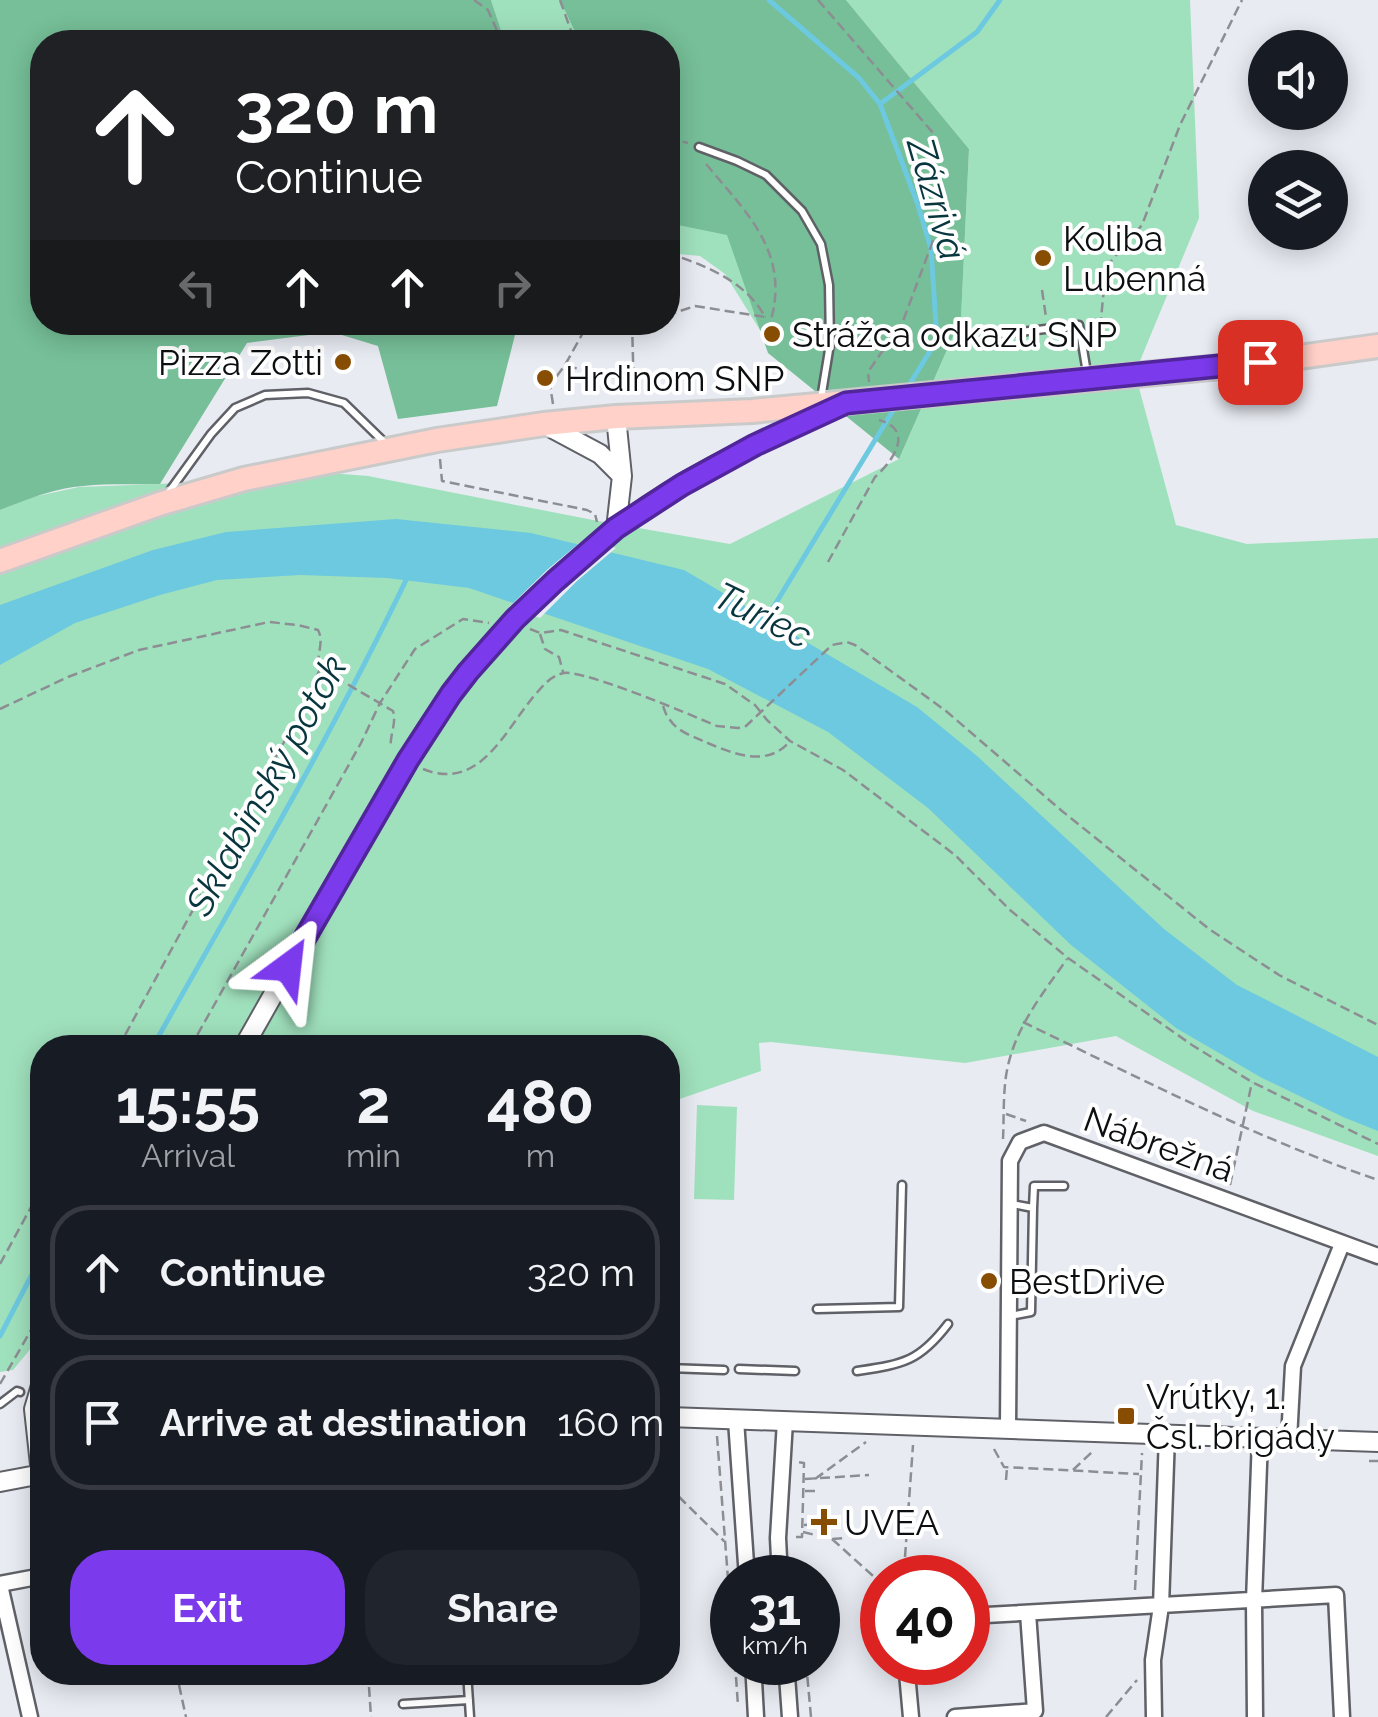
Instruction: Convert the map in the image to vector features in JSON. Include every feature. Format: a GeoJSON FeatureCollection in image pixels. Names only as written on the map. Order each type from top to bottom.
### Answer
{"type":"FeatureCollection","features":[{"type":"Feature","properties":{"kind":"main road"},"geometry":{"type":"LineString","coordinates":[[0,560],[244,479],[549,414],[616,417],[752,411],[1301,358],[1378,346]]}},
{"type":"Feature","properties":{"kind":"street"},"geometry":{"type":"LineString","coordinates":[[251,1035],[408,760],[451,694],[555,581],[606,533],[714,466],[846,403]]}},
{"type":"Feature","properties":{"kind":"street"},"geometry":{"type":"LineString","coordinates":[[549,414],[622,476]]}},
{"type":"Feature","properties":{"kind":"street"},"geometry":{"type":"LineString","coordinates":[[606,533],[622,476],[616,417]]}},
{"type":"Feature","properties":{"kind":"street","name":"Nábrežná"},"geometry":{"type":"LineString","coordinates":[[1010,1161],[1020,1142],[1044,1133],[1378,1256]]}},
{"type":"Feature","properties":{"kind":"street"},"geometry":{"type":"LineString","coordinates":[[1008,1428],[1010,1161]]}},
{"type":"Feature","properties":{"kind":"street"},"geometry":{"type":"LineString","coordinates":[[1289,1439],[1293,1366],[1342,1244]]}},
{"type":"Feature","properties":{"kind":"street"},"geometry":{"type":"LineString","coordinates":[[680,1418],[1378,1442]]}},
{"type":"Feature","properties":{"kind":"street"},"geometry":{"type":"LineString","coordinates":[[736,1420],[745,1555]]}},
{"type":"Feature","properties":{"kind":"street"},"geometry":{"type":"LineString","coordinates":[[779,1555],[786,1421]]}},
{"type":"Feature","properties":{"kind":"street"},"geometry":{"type":"LineString","coordinates":[[1154,1717],[1153,1660],[1161,1606],[1168,1435]]}},
{"type":"Feature","properties":{"kind":"street"},"geometry":{"type":"LineString","coordinates":[[1254,1717],[1260,1438]]}},
{"type":"Feature","properties":{"kind":"street"},"geometry":{"type":"LineString","coordinates":[[0,1482],[30,1476]]}},
{"type":"Feature","properties":{"kind":"street"},"geometry":{"type":"LineString","coordinates":[[30,1578],[0,1584],[30,1717]]}},
{"type":"Feature","properties":{"kind":"street"},"geometry":{"type":"LineString","coordinates":[[990,1615],[1336,1595],[1342,1717]]}},
{"type":"Feature","properties":{"kind":"street"},"geometry":{"type":"LineString","coordinates":[[955,1717],[1034,1711],[1028,1613]]}},
{"type":"Feature","properties":{"kind":"street"},"geometry":{"type":"LineString","coordinates":[[754,1685],[756,1717]]}},
{"type":"Feature","properties":{"kind":"street"},"geometry":{"type":"LineString","coordinates":[[788,1685],[790,1717]]}},
{"type":"Feature","properties":{"kind":"street"},"geometry":{"type":"LineString","coordinates":[[908,1685],[911,1717]]}},
{"type":"Feature","properties":{"kind":"lane"},"geometry":{"type":"LineString","coordinates":[[698,147],[766,175],[802,211],[822,244],[829,285],[830,344],[820,405]]}},
{"type":"Feature","properties":{"kind":"lane"},"geometry":{"type":"LineString","coordinates":[[1003,334],[1079,324],[1088,379]]}},
{"type":"Feature","properties":{"kind":"lane"},"geometry":{"type":"LineString","coordinates":[[160,504],[235,408],[265,395],[308,393],[344,403],[389,448]]}},
{"type":"Feature","properties":{"kind":"lane"},"geometry":{"type":"LineString","coordinates":[[817,1309],[899,1307],[902,1185]]}},
{"type":"Feature","properties":{"kind":"lane"},"geometry":{"type":"LineString","coordinates":[[1008,1316],[1031,1312],[1034,1186],[1064,1186]]}},
{"type":"Feature","properties":{"kind":"lane"},"geometry":{"type":"LineString","coordinates":[[1009,1203],[1033,1208]]}},
{"type":"Feature","properties":{"kind":"lane"},"geometry":{"type":"LineString","coordinates":[[857,1371],[907,1362],[924,1352],[948,1324]]}},
{"type":"Feature","properties":{"kind":"lane"},"geometry":{"type":"LineString","coordinates":[[680,1368],[724,1370]]}},
{"type":"Feature","properties":{"kind":"lane"},"geometry":{"type":"LineString","coordinates":[[739,1369],[795,1371]]}},
{"type":"Feature","properties":{"kind":"lane"},"geometry":{"type":"LineString","coordinates":[[0,1404],[20,1392]]}},
{"type":"Feature","properties":{"kind":"lane"},"geometry":{"type":"LineString","coordinates":[[468,1685],[470,1717]]}},
{"type":"Feature","properties":{"kind":"lane"},"geometry":{"type":"LineString","coordinates":[[403,1704],[469,1700]]}},
{"type":"Feature","properties":{"kind":"path"},"geometry":{"type":"LineString","coordinates":[[474,0],[488,10],[497,30]]}},
{"type":"Feature","properties":{"kind":"path"},"geometry":{"type":"LineString","coordinates":[[560,0],[571,30]]}},
{"type":"Feature","properties":{"kind":"path"},"geometry":{"type":"LineString","coordinates":[[818,0],[934,134],[940,222],[903,321],[868,372],[874,419],[890,423],[896,430],[896,451],[875,477],[828,562]]}},
{"type":"Feature","properties":{"kind":"path"},"geometry":{"type":"LineString","coordinates":[[1079,324],[1102,319],[1106,266],[1142,225],[1180,125],[1242,0]]}},
{"type":"Feature","properties":{"kind":"path"},"geometry":{"type":"LineString","coordinates":[[680,141],[698,147]]}},
{"type":"Feature","properties":{"kind":"path"},"geometry":{"type":"LineString","coordinates":[[680,311],[696,306],[764,317],[772,316],[775,303],[772,258],[760,230],[689,144]]}},
{"type":"Feature","properties":{"kind":"path"},"geometry":{"type":"LineString","coordinates":[[680,257],[728,278],[759,305],[764,317]]}},
{"type":"Feature","properties":{"kind":"path"},"geometry":{"type":"LineString","coordinates":[[1042,290],[1047,328]]}},
{"type":"Feature","properties":{"kind":"path"},"geometry":{"type":"LineString","coordinates":[[549,414],[550,385],[566,366],[582,335]]}},
{"type":"Feature","properties":{"kind":"path"},"geometry":{"type":"LineString","coordinates":[[632,335],[634,398]]}},
{"type":"Feature","properties":{"kind":"path"},"geometry":{"type":"LineString","coordinates":[[566,366],[633,382]]}},
{"type":"Feature","properties":{"kind":"path"},"geometry":{"type":"LineString","coordinates":[[440,458],[442,481],[587,510],[595,514],[606,533]]}},
{"type":"Feature","properties":{"kind":"path"},"geometry":{"type":"LineString","coordinates":[[197,1035],[380,703],[416,649],[463,619],[485,622]]}},
{"type":"Feature","properties":{"kind":"path"},"geometry":{"type":"LineString","coordinates":[[0,710],[68,677],[139,650],[260,623],[288,624],[318,630],[320,668],[390,708],[394,715],[390,742],[396,754]]}},
{"type":"Feature","properties":{"kind":"path"},"geometry":{"type":"LineString","coordinates":[[520,623],[540,633],[560,630],[725,684],[755,704],[790,740],[843,770],[955,855],[1010,910],[1068,958],[1252,1082],[1378,1144]]}},
{"type":"Feature","properties":{"kind":"path"},"geometry":{"type":"LineString","coordinates":[[540,633],[546,649],[559,657],[564,674]]}},
{"type":"Feature","properties":{"kind":"path"},"geometry":{"type":"LineString","coordinates":[[417,766],[450,775],[473,768],[493,751],[546,682],[564,674],[587,677],[730,728],[746,726],[832,645],[847,642],[946,711],[1208,929],[1279,975],[1378,1025]]}},
{"type":"Feature","properties":{"kind":"path"},"geometry":{"type":"LineString","coordinates":[[125,1035],[304,707],[320,668]]}},
{"type":"Feature","properties":{"kind":"path"},"geometry":{"type":"LineString","coordinates":[[662,704],[670,722],[684,732],[733,753],[750,757],[774,754],[790,740]]}},
{"type":"Feature","properties":{"kind":"path"},"geometry":{"type":"LineString","coordinates":[[1010,1161],[1002,1158],[1006,1078],[1012,1052],[1023,1022],[1068,958]]}},
{"type":"Feature","properties":{"kind":"path"},"geometry":{"type":"LineString","coordinates":[[1023,1022],[1242,1125],[1378,1180]]}},
{"type":"Feature","properties":{"kind":"path"},"geometry":{"type":"LineString","coordinates":[[1234,1171],[1252,1082]]}},
{"type":"Feature","properties":{"kind":"path"},"geometry":{"type":"LineString","coordinates":[[0,1264],[30,1209]]}},
{"type":"Feature","properties":{"kind":"path"},"geometry":{"type":"LineString","coordinates":[[0,1384],[30,1332]]}},
{"type":"Feature","properties":{"kind":"path"},"geometry":{"type":"LineString","coordinates":[[717,1434],[727,1555]]}},
{"type":"Feature","properties":{"kind":"path"},"geometry":{"type":"LineString","coordinates":[[815,1479],[868,1440]]}},
{"type":"Feature","properties":{"kind":"path"},"geometry":{"type":"LineString","coordinates":[[905,1555],[913,1444]]}},
{"type":"Feature","properties":{"kind":"path"},"geometry":{"type":"LineString","coordinates":[[992,1446],[1007,1468],[1141,1474]]}},
{"type":"Feature","properties":{"kind":"path"},"geometry":{"type":"LineString","coordinates":[[1072,1470],[1094,1450]]}},
{"type":"Feature","properties":{"kind":"path"},"geometry":{"type":"LineString","coordinates":[[1134,1606],[1142,1452]]}},
{"type":"Feature","properties":{"kind":"path"},"geometry":{"type":"LineString","coordinates":[[786,1538],[802,1537],[804,1463],[790,1462]]}},
{"type":"Feature","properties":{"kind":"path"},"geometry":{"type":"LineString","coordinates":[[1006,1480],[1007,1468]]}},
{"type":"Feature","properties":{"kind":"path"},"geometry":{"type":"LineString","coordinates":[[804,1479],[869,1475]]}},
{"type":"Feature","properties":{"kind":"path"},"geometry":{"type":"LineString","coordinates":[[803,1491],[816,1491]]}},
{"type":"Feature","properties":{"kind":"path"},"geometry":{"type":"LineString","coordinates":[[680,1498],[726,1542]]}},
{"type":"Feature","properties":{"kind":"path"},"geometry":{"type":"LineString","coordinates":[[802,1525],[819,1524]]}},
{"type":"Feature","properties":{"kind":"path"},"geometry":{"type":"LineString","coordinates":[[802,1532],[846,1538]]}},
{"type":"Feature","properties":{"kind":"path"},"geometry":{"type":"LineString","coordinates":[[832,1539],[860,1564]]}},
{"type":"Feature","properties":{"kind":"path"},"geometry":{"type":"LineString","coordinates":[[1106,1717],[1153,1660]]}},
{"type":"Feature","properties":{"kind":"path"},"geometry":{"type":"LineString","coordinates":[[179,1685],[186,1717]]}},
{"type":"Feature","properties":{"kind":"path"},"geometry":{"type":"LineString","coordinates":[[369,1685],[371,1717]]}},
{"type":"Feature","properties":{"kind":"path"},"geometry":{"type":"LineString","coordinates":[[737,1685],[739,1717]]}},
{"type":"Feature","properties":{"kind":"path"},"geometry":{"type":"LineString","coordinates":[[808,1685],[811,1717]]}},
{"type":"Feature","properties":{"kind":"green space"},"geometry":{"type":"Polygon","coordinates":[[[0,0],[491,0],[501,30],[30,30],[30,335],[309,335],[247,343],[160,484],[67,488],[0,510],[0,0]]]}},
{"type":"Feature","properties":{"kind":"green space"},"geometry":{"type":"Polygon","coordinates":[[[491,0],[652,0],[664,30],[501,30],[491,0]]]}},
{"type":"Feature","properties":{"kind":"green space"},"geometry":{"type":"Polygon","coordinates":[[[560,0],[846,0],[969,149],[961,318],[899,459],[768,353],[727,235],[680,225],[680,30],[574,30],[560,0]]]}},
{"type":"Feature","properties":{"kind":"green space"},"geometry":{"type":"Polygon","coordinates":[[[846,0],[1190,0],[1199,218],[1135,373],[1176,525],[1247,544],[1378,538],[1378,1156],[1253,1111],[1116,1036],[965,1063],[759,1043],[761,1071],[680,1099],[680,1035],[30,1035],[30,1349],[13,1370],[0,1372],[0,510],[28,498],[79,487],[317,472],[368,476],[730,544],[899,459],[961,318],[969,149],[846,0]]]}},
{"type":"Feature","properties":{"kind":"green space"},"geometry":{"type":"Polygon","coordinates":[[[680,72],[731,204],[768,343],[725,274],[700,256],[680,254],[680,72]]]}},
{"type":"Feature","properties":{"kind":"green space"},"geometry":{"type":"Polygon","coordinates":[[[342,335],[515,335],[497,406],[398,419],[378,346],[342,335]]]}},
{"type":"Feature","properties":{"kind":"green space"},"geometry":{"type":"Polygon","coordinates":[[[697,1105],[737,1107],[734,1200],[694,1199],[697,1105]]]}},
{"type":"Feature","properties":{"kind":"water"},"geometry":{"type":"Polygon","coordinates":[[[396,519],[531,533],[684,570],[917,707],[977,756],[1164,929],[1237,985],[1378,1057],[1378,1131],[1262,1078],[1176,1028],[1071,945],[928,808],[828,732],[708,669],[469,588],[387,578],[300,575],[217,580],[75,623],[0,665],[0,605],[153,550],[226,532],[396,519]]]}},
{"type":"Feature","properties":{"kind":"pier"},"geometry":{"type":"Polygon","coordinates":[[[583,540],[616,548],[540,618],[509,607],[548,569],[583,540]]]}},
{"type":"Feature","properties":{"kind":"waterway","name":"Zázrivá"},"geometry":{"type":"LineString","coordinates":[[769,0],[859,78],[880,104],[918,205],[931,249],[937,340],[906,390]]}},
{"type":"Feature","properties":{"kind":"waterway"},"geometry":{"type":"LineString","coordinates":[[880,104],[977,32],[1000,0]]}},
{"type":"Feature","properties":{"kind":"waterway","name":"Zázrivá"},"geometry":{"type":"LineString","coordinates":[[765,621],[897,404]]}},
{"type":"Feature","properties":{"kind":"waterway","name":"Sklabinský potok"},"geometry":{"type":"LineString","coordinates":[[159,1035],[316,755],[408,576]]}},
{"type":"Feature","properties":{"kind":"waterway","name":"Sklabinský potok"},"geometry":{"type":"LineString","coordinates":[[0,1336],[30,1278]]}},
{"type":"Feature","properties":{"kind":"place","name":"Koliba Lubenná"},"geometry":{"type":"Point","coordinates":[1043,258]}},
{"type":"Feature","properties":{"kind":"place","name":"Strážca odkazu SNP"},"geometry":{"type":"Point","coordinates":[772,334]}},
{"type":"Feature","properties":{"kind":"place","name":"Pizza Zotti"},"geometry":{"type":"Point","coordinates":[343,362]}},
{"type":"Feature","properties":{"kind":"place","name":"Hrdinom SNP"},"geometry":{"type":"Point","coordinates":[545,378]}},
{"type":"Feature","properties":{"kind":"place","name":"BestDrive"},"geometry":{"type":"Point","coordinates":[989,1281]}},
{"type":"Feature","properties":{"kind":"place","name":"Vrútky, 1. Čsl. brigády"},"geometry":{"type":"Point","coordinates":[1126,1416]}},
{"type":"Feature","properties":{"kind":"place","name":"UVEA"},"geometry":{"type":"Point","coordinates":[824,1522]}},
{"type":"Feature","properties":{"kind":"route"},"geometry":{"type":"LineString","coordinates":[[288,967],[408,760],[468,672],[555,581],[616,528],[682,485],[755,445],[846,403],[1260,362]]}},
{"type":"Feature","properties":{"kind":"water label","name":"Turiec"},"geometry":{"type":"Point","coordinates":[763,615]}}]}
